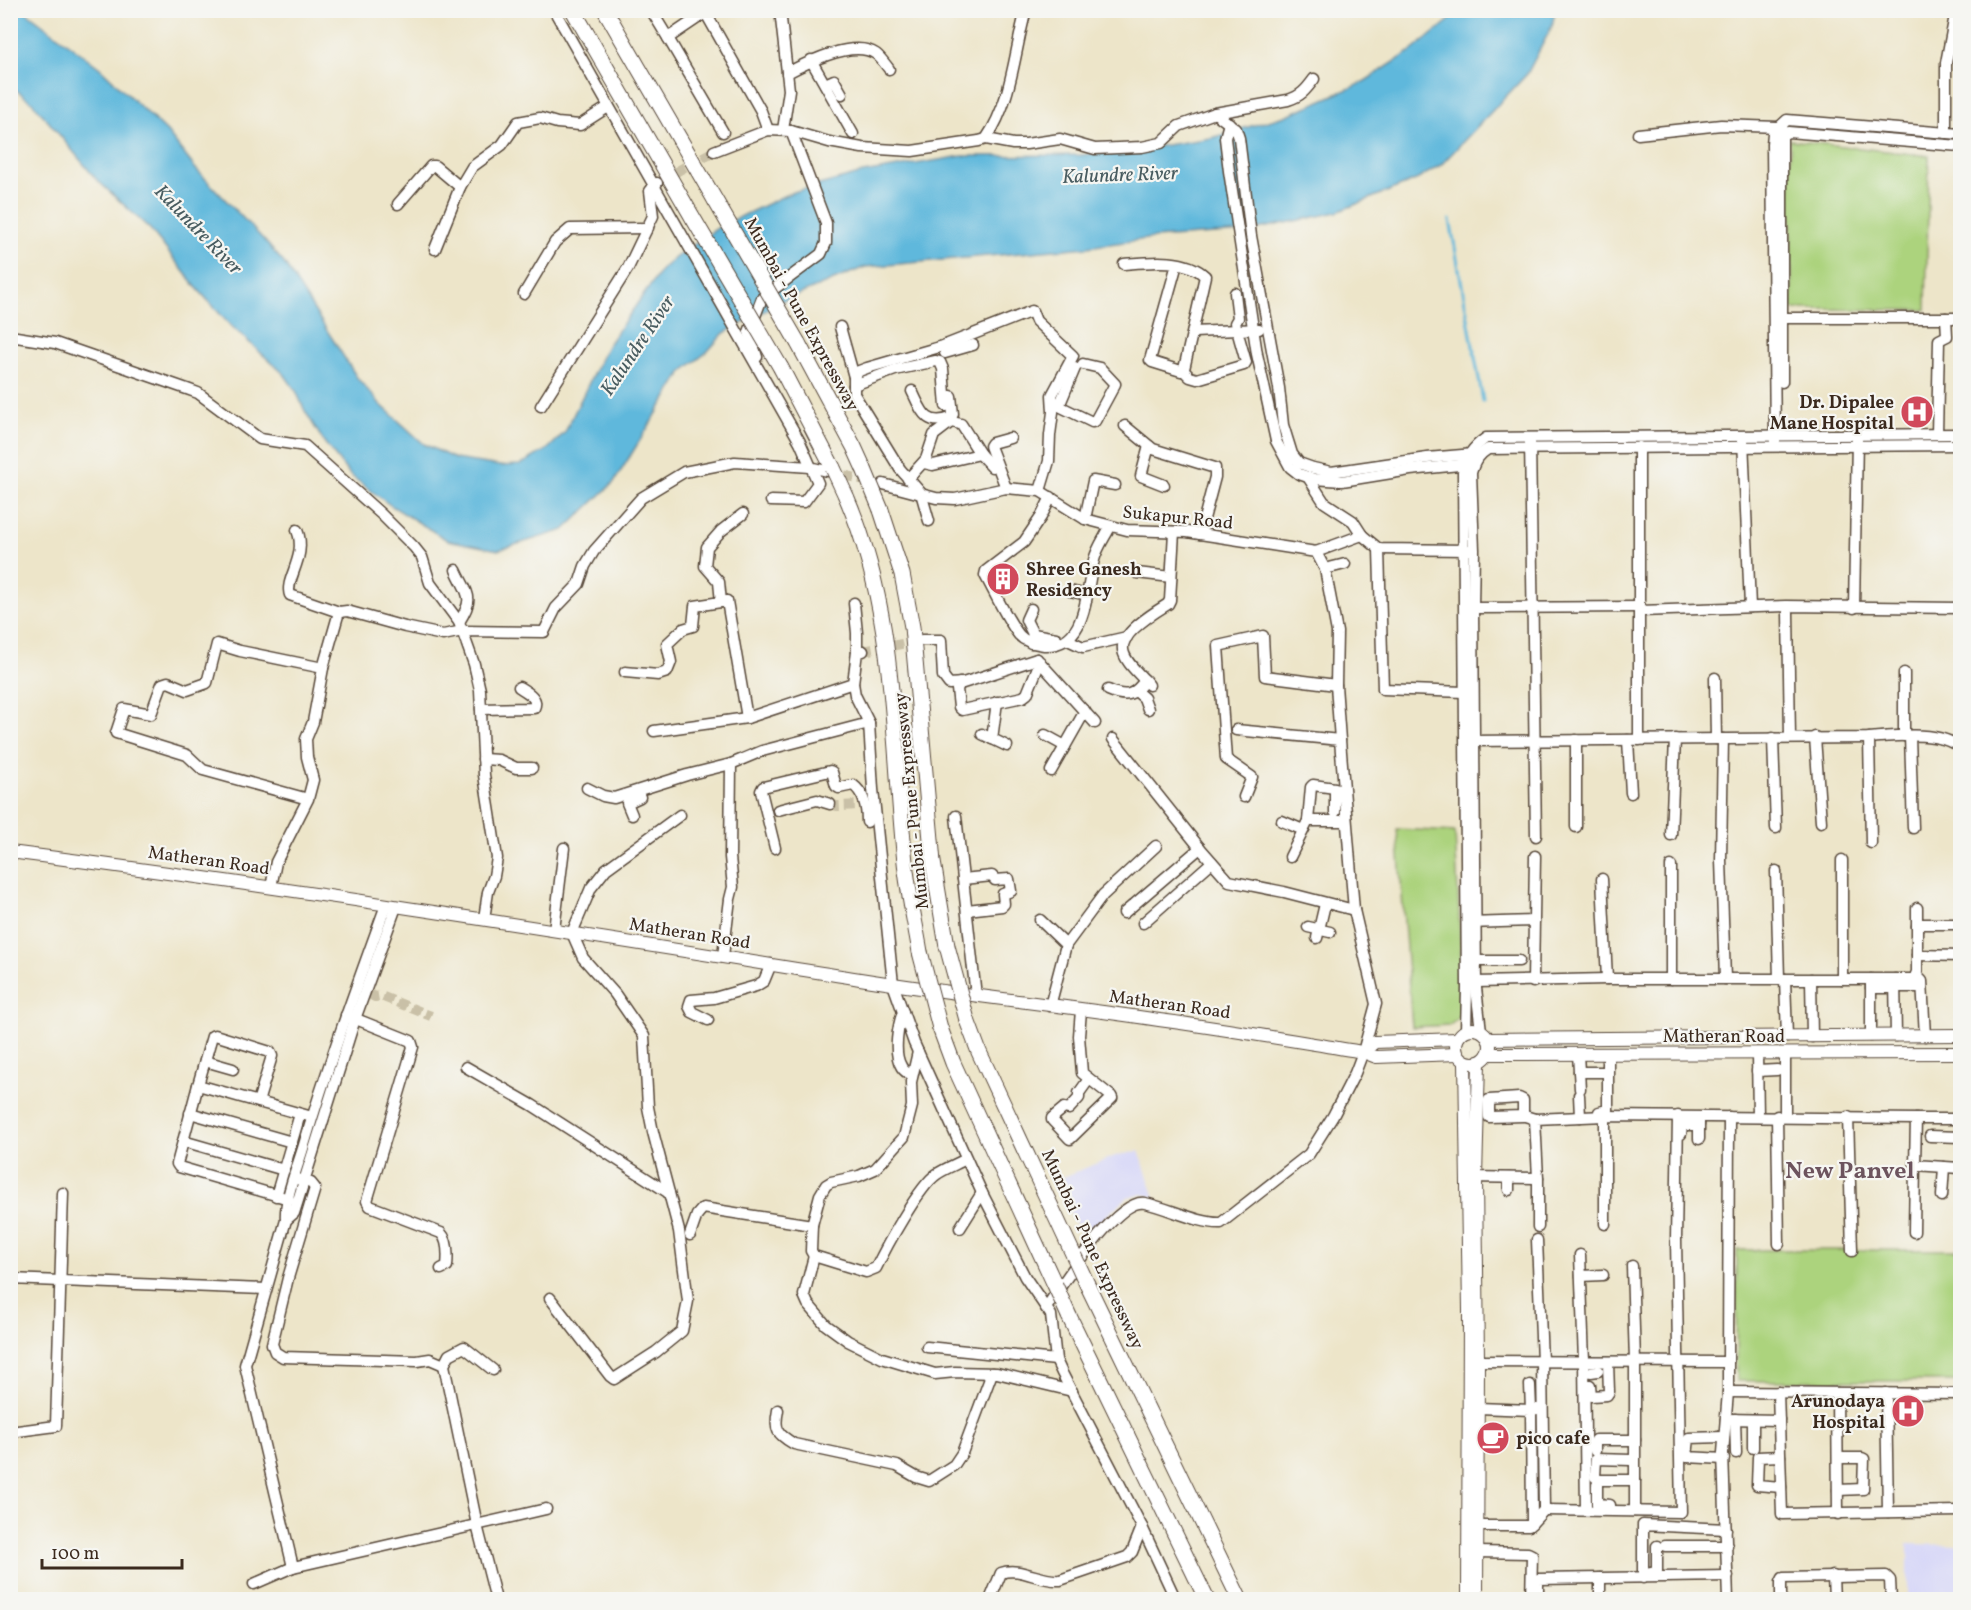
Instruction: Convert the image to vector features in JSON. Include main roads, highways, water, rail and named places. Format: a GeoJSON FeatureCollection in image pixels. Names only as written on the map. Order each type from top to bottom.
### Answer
{"type":"FeatureCollection","features":[{"type":"Feature","properties":{"kind":"highway","name":"Mumbai - Pune Expressway"},"geometry":{"type":"LineString","coordinates":[[573,10],[781,368],[830,470],[846,496],[875,580],[884,631],[905,865],[920,952],[940,1028],[953,1063],[1069,1316],[1207,1599]]}},
{"type":"Feature","properties":{"kind":"highway","name":"Mumbai - Pune Expressway"},"geometry":{"type":"LineString","coordinates":[[605,10],[798,343],[854,447],[881,510],[902,574],[912,627],[933,862],[947,946],[967,1020],[979,1052],[1087,1284],[1240,1599]]}},
{"type":"Feature","properties":{"kind":"main road","name":"Matheran Road"},"geometry":{"type":"LineString","coordinates":[[10,852],[271,887],[893,984],[1157,1019],[1363,1052],[1376,1057],[1462,1058]]}},
{"type":"Feature","properties":{"kind":"main road"},"geometry":{"type":"LineString","coordinates":[[1363,1052],[1375,1042],[1461,1035],[1473,1029],[1484,1035],[1490,1047],[1483,1058],[1471,1177]]}},
{"type":"Feature","properties":{"kind":"main road"},"geometry":{"type":"LineString","coordinates":[[1461,1035],[1456,1047],[1462,1058],[1471,1177],[1474,1361],[1468,1599]]}},
{"type":"Feature","properties":{"kind":"main road","name":"Matheran Road"},"geometry":{"type":"LineString","coordinates":[[1484,1035],[1812,1037],[1960,1035]]}},
{"type":"Feature","properties":{"kind":"main road","name":"Matheran Road"},"geometry":{"type":"LineString","coordinates":[[1483,1058],[1578,1054],[1960,1053]]}},
{"type":"Feature","properties":{"kind":"main road"},"geometry":{"type":"LineString","coordinates":[[1462,1058],[1483,1058]]}},
{"type":"Feature","properties":{"kind":"main road"},"geometry":{"type":"LineString","coordinates":[[1474,1361],[1478,1408],[1477,1599]]}},
{"type":"Feature","properties":{"kind":"water","name":"Kalundre River"},"geometry":{"type":"Polygon","coordinates":[[[10,11],[25,11],[100,68],[167,132],[195,168],[284,263],[358,379],[380,404],[424,444],[455,459],[500,466],[520,465],[548,449],[565,432],[607,346],[662,269],[719,227],[790,193],[863,173],[962,156],[1081,155],[1141,149],[1211,138],[1285,116],[1362,83],[1410,52],[1461,11],[1555,11],[1552,26],[1527,74],[1441,165],[1418,179],[1337,212],[1244,232],[1154,238],[1087,247],[865,267],[783,301],[724,333],[707,352],[683,371],[614,482],[564,530],[498,550],[447,540],[390,505],[350,475],[324,442],[284,374],[228,323],[151,230],[96,179],[33,103],[11,86],[10,11]]]}},
{"type":"Feature","properties":{"kind":"waterway"},"geometry":{"type":"LineString","coordinates":[[1450,220],[1483,401]]}},
{"type":"Feature","properties":{"kind":"tunnel"},"geometry":{"type":"LineString","coordinates":[[663,179],[714,151]]}},
{"type":"Feature","properties":{"kind":"tunnel"},"geometry":{"type":"LineString","coordinates":[[830,472],[874,482]]}},
{"type":"Feature","properties":{"kind":"tunnel"},"geometry":{"type":"LineString","coordinates":[[863,651],[918,641]]}},
{"type":"Feature","properties":{"kind":"tunnel"},"geometry":{"type":"LineString","coordinates":[[830,804],[863,805]]}},
{"type":"Feature","properties":{"kind":"tunnel"},"geometry":{"type":"LineString","coordinates":[[369,994],[375,997],[381,996],[431,1016]]}},
{"type":"Feature","properties":{"kind":"place","name":"Dr. Dipalee Mane Hospital"},"geometry":{"type":"Point","coordinates":[1917,412]}},
{"type":"Feature","properties":{"kind":"place","name":"Shree Ganesh Residency"},"geometry":{"type":"Point","coordinates":[1003,579]}},
{"type":"Feature","properties":{"kind":"place","name":"Arunodaya Hospital"},"geometry":{"type":"Point","coordinates":[1908,1411]}},
{"type":"Feature","properties":{"kind":"place","name":"pico cafe"},"geometry":{"type":"Point","coordinates":[1493,1438]}},
{"type":"Feature","properties":{"kind":"district","name":"New Panvel"},"geometry":{"type":"Point","coordinates":[1850,1170]}}]}
